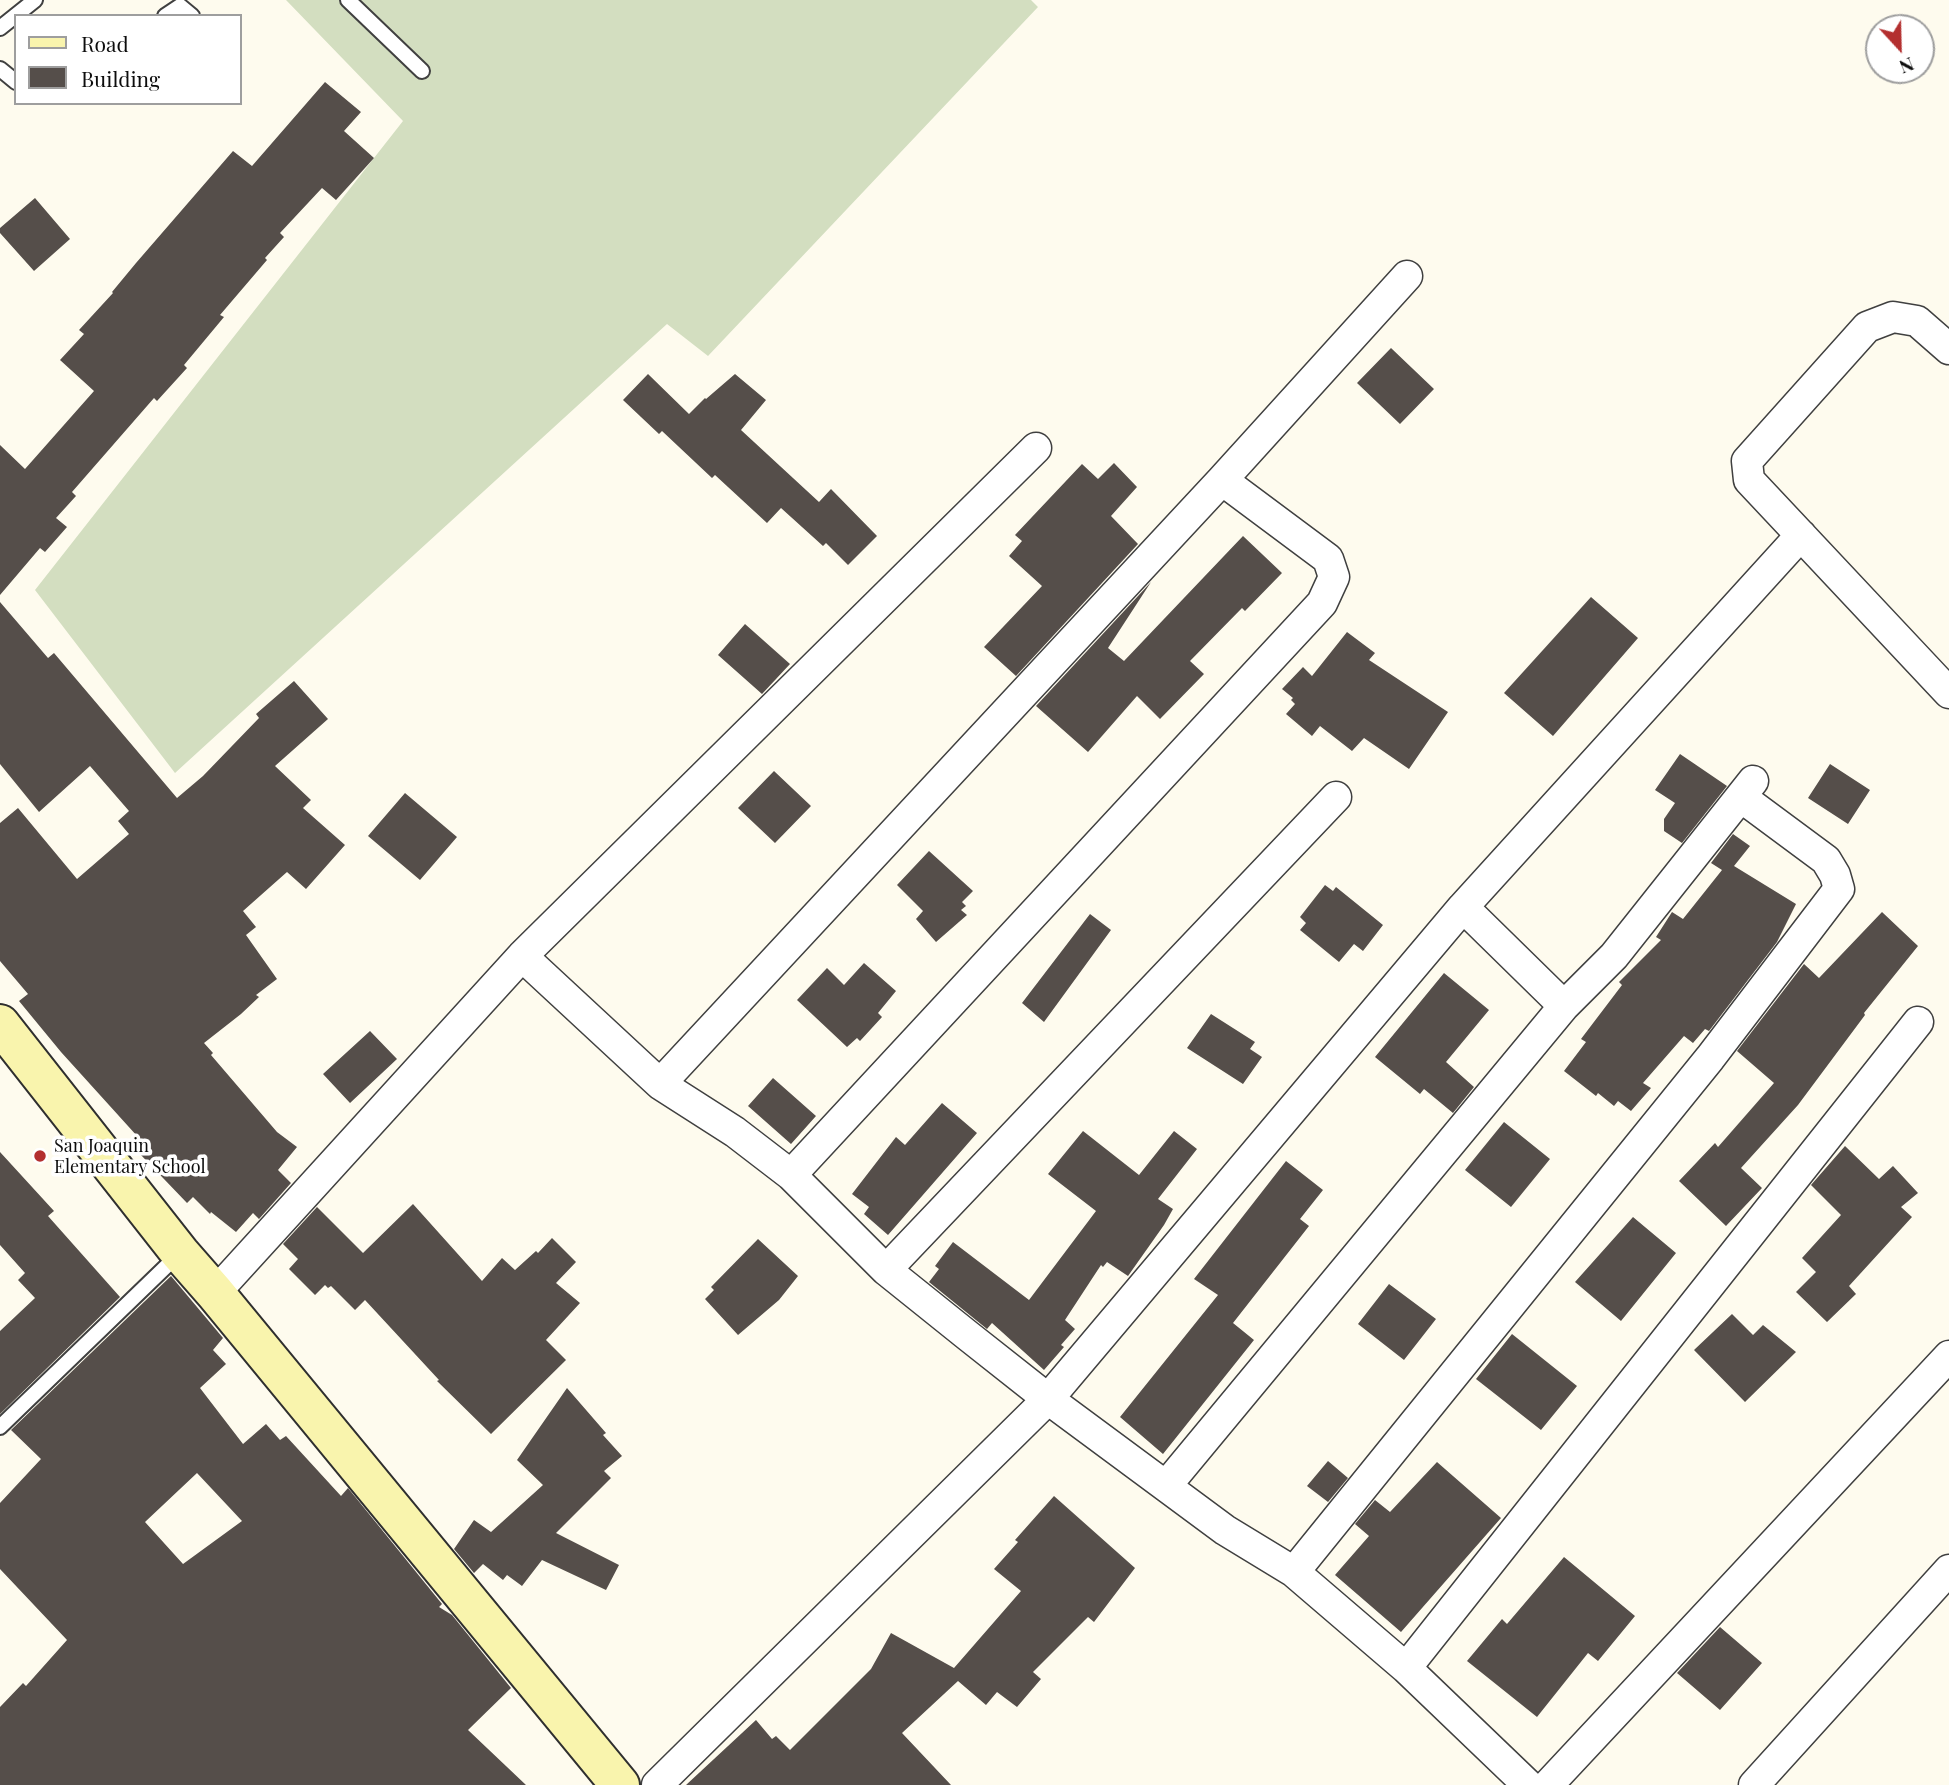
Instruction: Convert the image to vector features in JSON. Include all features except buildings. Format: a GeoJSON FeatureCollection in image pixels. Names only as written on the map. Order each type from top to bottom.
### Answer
{"type":"FeatureCollection","features":[{"type":"Feature","properties":{"kind":"street"},"geometry":{"type":"LineString","coordinates":[[660,1084],[1222,480],[1407,276]]}},
{"type":"Feature","properties":{"kind":"street"},"geometry":{"type":"LineString","coordinates":[[1949,349],[1917,321],[1894,317],[1867,327],[1747,461],[1749,480],[1949,693]]}},
{"type":"Feature","properties":{"kind":"street"},"geometry":{"type":"LineString","coordinates":[[215,1293],[522,956],[1036,448]]}},
{"type":"Feature","properties":{"kind":"street"},"geometry":{"type":"LineString","coordinates":[[791,1175],[1321,603],[1334,576],[1328,559],[1222,480]]}},
{"type":"Feature","properties":{"kind":"street"},"geometry":{"type":"LineString","coordinates":[[657,1785],[1048,1399],[1463,907],[1801,536]]}},
{"type":"Feature","properties":{"kind":"street"},"geometry":{"type":"LineString","coordinates":[[1166,1486],[1564,1006],[1614,956],[1747,789],[1826,860],[1839,889],[1710,1058],[1294,1572]]}},
{"type":"Feature","properties":{"kind":"street"},"geometry":{"type":"LineString","coordinates":[[886,1270],[1336,797]]}},
{"type":"Feature","properties":{"kind":"street"},"geometry":{"type":"LineString","coordinates":[[1463,907],[1564,1006]]}},
{"type":"Feature","properties":{"kind":"street"},"geometry":{"type":"LineString","coordinates":[[522,956],[660,1084],[735,1132],[791,1175],[886,1270],[1048,1399],[1225,1530],[1294,1572],[1406,1668],[1528,1785]]}},
{"type":"Feature","properties":{"kind":"street"},"geometry":{"type":"LineString","coordinates":[[1406,1668],[1918,1022]]}},
{"type":"Feature","properties":{"kind":"street"},"geometry":{"type":"LineString","coordinates":[[0,1024],[180,1253],[620,1785]]}},
{"type":"Feature","properties":{"kind":"street"},"geometry":{"type":"LineString","coordinates":[[1548,1785],[1949,1356]]}},
{"type":"Feature","properties":{"kind":"street"},"geometry":{"type":"LineString","coordinates":[[1754,1785],[1949,1570]]}},
{"type":"Feature","properties":{"kind":"lane"},"geometry":{"type":"LineString","coordinates":[[18,14],[35,0]]}},
{"type":"Feature","properties":{"kind":"lane"},"geometry":{"type":"LineString","coordinates":[[348,0],[422,71]]}},
{"type":"Feature","properties":{"kind":"lane"},"geometry":{"type":"LineString","coordinates":[[168,14],[180,6],[190,14]]}},
{"type":"Feature","properties":{"kind":"lane"},"geometry":{"type":"LineString","coordinates":[[0,29],[14,17]]}},
{"type":"Feature","properties":{"kind":"lane"},"geometry":{"type":"LineString","coordinates":[[0,69],[14,80]]}},
{"type":"Feature","properties":{"kind":"lane"},"geometry":{"type":"LineString","coordinates":[[0,1427],[180,1253]]}},
{"type":"Feature","properties":{"kind":"green space"},"geometry":{"type":"Polygon","coordinates":[[[286,0],[1031,0],[1038,7],[708,356],[667,324],[175,773],[35,590],[403,121],[286,0]]]}},
{"type":"Feature","properties":{"kind":"place","name":"San Joaquin Elementary School"},"geometry":{"type":"Point","coordinates":[40,1156]}}]}
